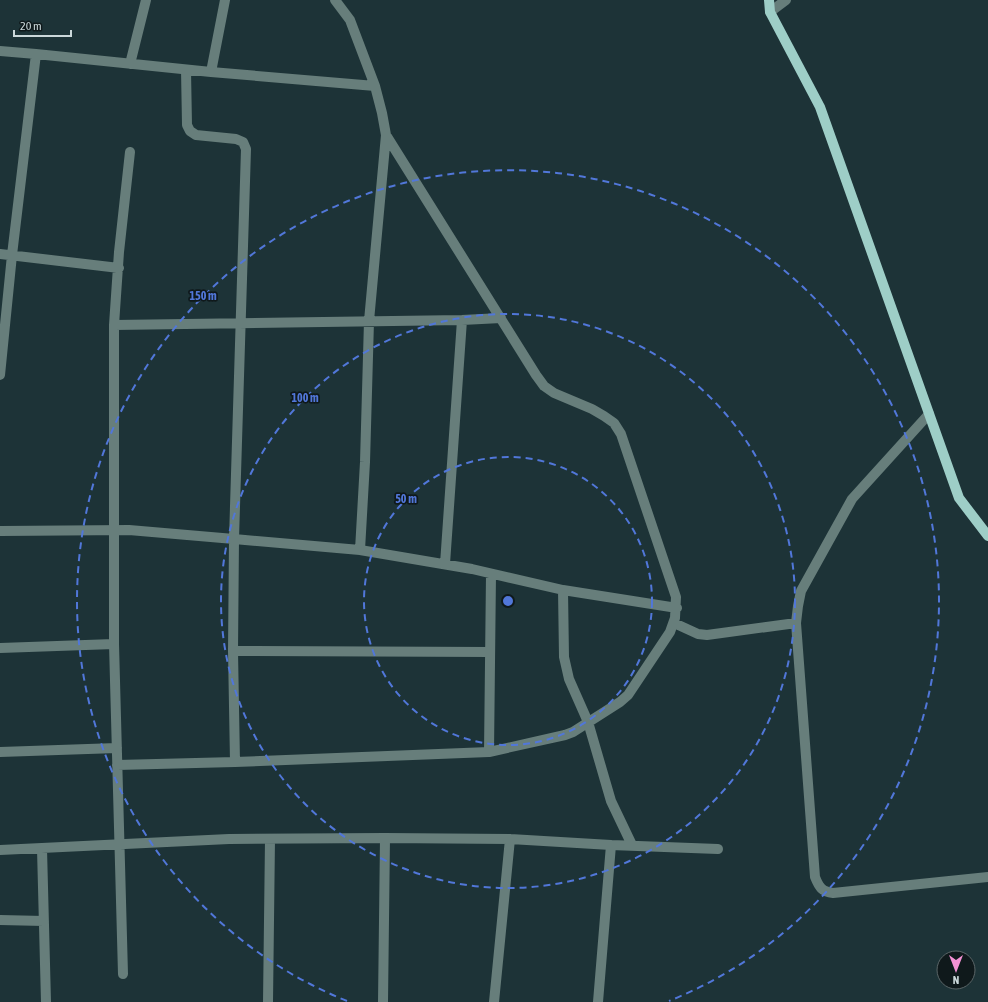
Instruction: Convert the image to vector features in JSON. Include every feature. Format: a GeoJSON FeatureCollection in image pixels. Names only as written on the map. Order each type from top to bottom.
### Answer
{"type":"FeatureCollection","features":[{"type":"Feature","properties":{"kind":"main road"},"geometry":{"type":"LineString","coordinates":[[769,0],[770,12],[820,108],[959,498],[988,536]]}},
{"type":"Feature","properties":{"kind":"street"},"geometry":{"type":"LineString","coordinates":[[130,64],[146,0]]}},
{"type":"Feature","properties":{"kind":"street"},"geometry":{"type":"LineString","coordinates":[[211,72],[225,0]]}},
{"type":"Feature","properties":{"kind":"street"},"geometry":{"type":"LineString","coordinates":[[336,0],[350,20],[374,86],[382,113],[386,134],[369,322],[366,462],[360,550]]}},
{"type":"Feature","properties":{"kind":"street"},"geometry":{"type":"LineString","coordinates":[[770,12],[786,0]]}},
{"type":"Feature","properties":{"kind":"street"},"geometry":{"type":"LineString","coordinates":[[0,51],[186,70],[374,86]]}},
{"type":"Feature","properties":{"kind":"street"},"geometry":{"type":"LineString","coordinates":[[0,375],[12,255],[36,54]]}},
{"type":"Feature","properties":{"kind":"street"},"geometry":{"type":"LineString","coordinates":[[186,70],[187,125],[190,131],[196,134],[236,139],[243,142],[246,149],[234,539],[233,650],[235,762]]}},
{"type":"Feature","properties":{"kind":"street"},"geometry":{"type":"LineString","coordinates":[[117,765],[489,752],[564,735],[573,732],[620,702],[628,695],[670,632],[674,623],[677,608],[676,597],[621,434],[614,423],[604,416],[592,409],[554,393],[544,386],[386,134]]}},
{"type":"Feature","properties":{"kind":"street"},"geometry":{"type":"LineString","coordinates":[[123,974],[118,844],[114,644],[114,325],[119,252],[130,152]]}},
{"type":"Feature","properties":{"kind":"street"},"geometry":{"type":"LineString","coordinates":[[0,254],[119,268]]}},
{"type":"Feature","properties":{"kind":"street"},"geometry":{"type":"LineString","coordinates":[[114,325],[240,322],[369,322],[501,318]]}},
{"type":"Feature","properties":{"kind":"street"},"geometry":{"type":"LineString","coordinates":[[445,564],[462,320]]}},
{"type":"Feature","properties":{"kind":"street"},"geometry":{"type":"LineString","coordinates":[[929,414],[852,500],[801,591],[796,623],[815,876],[818,886],[825,892],[833,893],[988,877]]}},
{"type":"Feature","properties":{"kind":"street"},"geometry":{"type":"LineString","coordinates":[[0,531],[129,530],[360,550],[445,564],[563,590],[677,608]]}},
{"type":"Feature","properties":{"kind":"street"},"geometry":{"type":"LineString","coordinates":[[489,752],[491,574]]}},
{"type":"Feature","properties":{"kind":"street"},"geometry":{"type":"LineString","coordinates":[[563,590],[565,667],[588,722],[610,801],[632,845]]}},
{"type":"Feature","properties":{"kind":"street"},"geometry":{"type":"LineString","coordinates":[[674,623],[698,634],[707,635],[796,623]]}},
{"type":"Feature","properties":{"kind":"street"},"geometry":{"type":"LineString","coordinates":[[0,648],[114,644]]}},
{"type":"Feature","properties":{"kind":"street"},"geometry":{"type":"LineString","coordinates":[[233,650],[490,652]]}},
{"type":"Feature","properties":{"kind":"street"},"geometry":{"type":"LineString","coordinates":[[0,752],[117,748]]}},
{"type":"Feature","properties":{"kind":"street"},"geometry":{"type":"LineString","coordinates":[[0,850],[229,839],[385,838],[510,839],[718,849]]}},
{"type":"Feature","properties":{"kind":"street"},"geometry":{"type":"LineString","coordinates":[[383,1002],[385,838]]}},
{"type":"Feature","properties":{"kind":"street"},"geometry":{"type":"LineString","coordinates":[[268,1002],[270,839]]}},
{"type":"Feature","properties":{"kind":"street"},"geometry":{"type":"LineString","coordinates":[[494,1002],[510,839]]}},
{"type":"Feature","properties":{"kind":"street"},"geometry":{"type":"LineString","coordinates":[[598,1002],[611,845]]}},
{"type":"Feature","properties":{"kind":"street"},"geometry":{"type":"LineString","coordinates":[[42,849],[46,1002]]}},
{"type":"Feature","properties":{"kind":"street"},"geometry":{"type":"LineString","coordinates":[[0,920],[44,921]]}}]}
